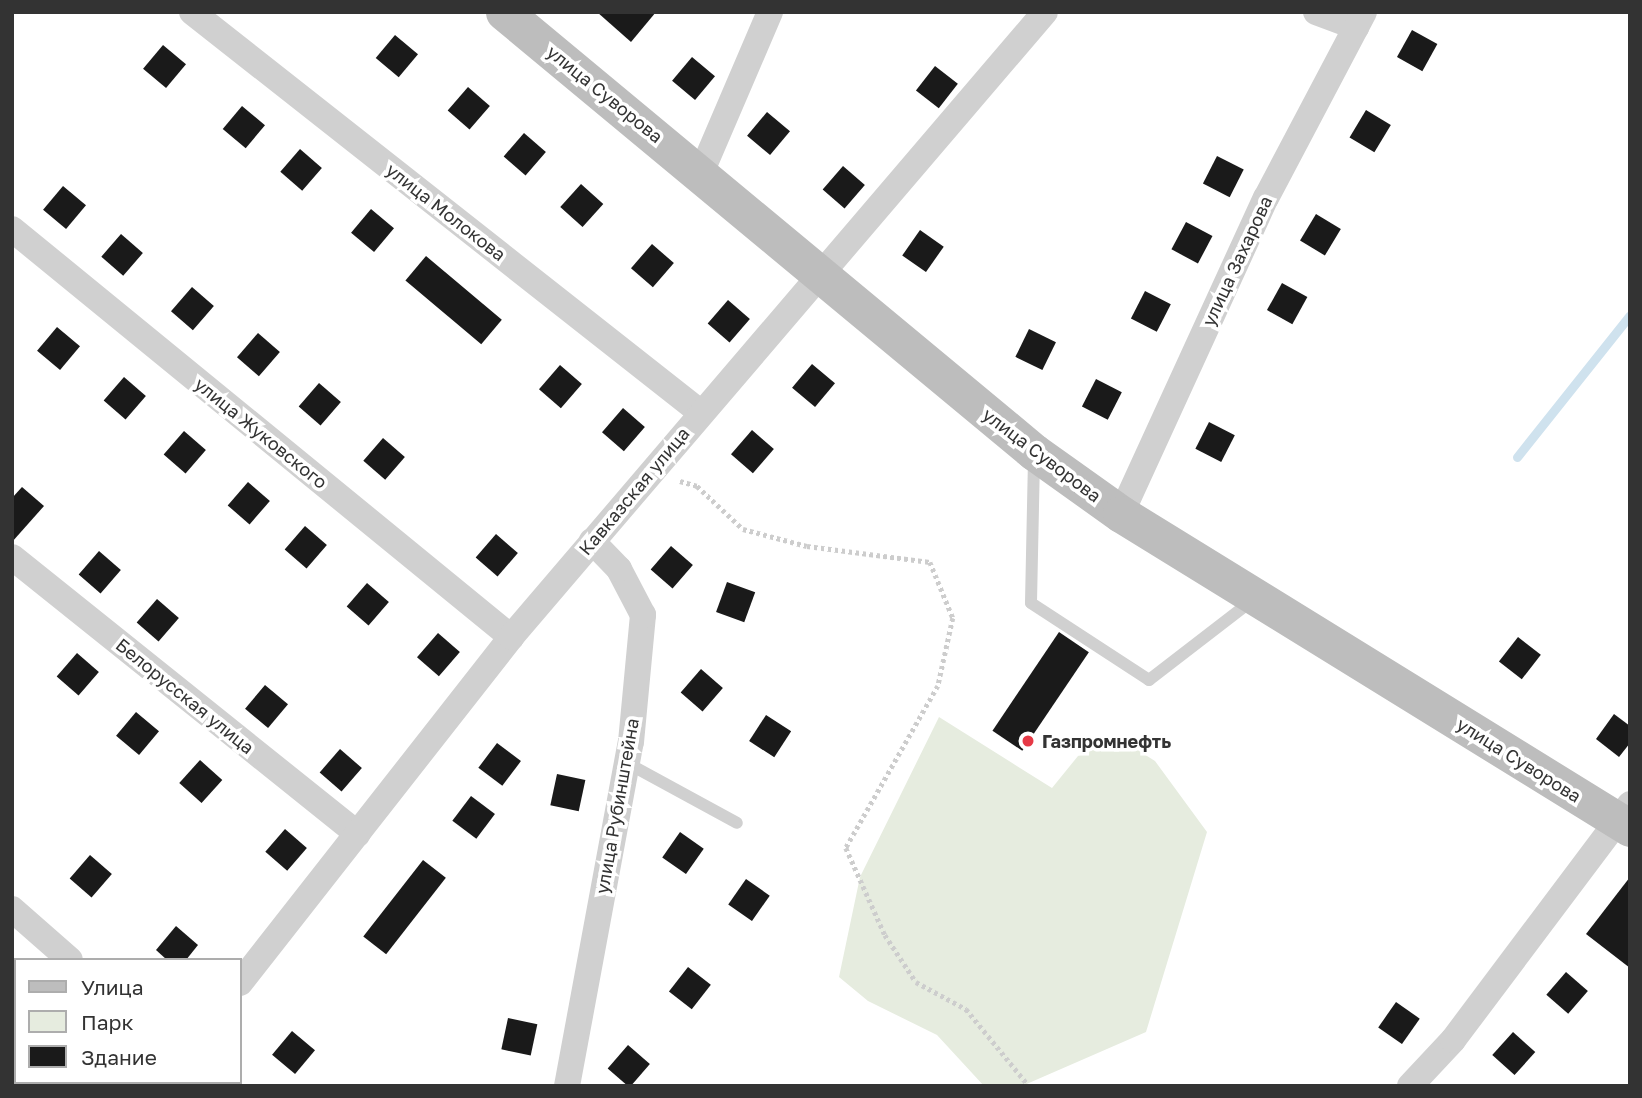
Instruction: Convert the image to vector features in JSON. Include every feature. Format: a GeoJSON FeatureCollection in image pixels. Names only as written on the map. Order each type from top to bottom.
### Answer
{"type":"FeatureCollection","features":[{"type":"Feature","properties":{"kind":"street","name":"улица Молокова"},"geometry":{"type":"LineString","coordinates":[[192,12],[700,412]]}},
{"type":"Feature","properties":{"kind":"street","name":"улица Суворова"},"geometry":{"type":"LineString","coordinates":[[504,12],[1034,452],[1121,514],[1255,598],[1626,818]]}},
{"type":"Feature","properties":{"kind":"street"},"geometry":{"type":"LineString","coordinates":[[701,173],[770,12]]}},
{"type":"Feature","properties":{"kind":"street","name":"Кавказская улица"},"geometry":{"type":"LineString","coordinates":[[242,980],[511,637],[817,274],[1045,12]]}},
{"type":"Feature","properties":{"kind":"street"},"geometry":{"type":"LineString","coordinates":[[1316,12],[1360,20]]}},
{"type":"Feature","properties":{"kind":"street","name":"улица Захарова"},"geometry":{"type":"LineString","coordinates":[[1121,514],[1266,198],[1360,20]]}},
{"type":"Feature","properties":{"kind":"street","name":"улица Жуковского"},"geometry":{"type":"LineString","coordinates":[[12,229],[511,637]]}},
{"type":"Feature","properties":{"kind":"street","name":"улица Рубинштейна"},"geometry":{"type":"LineString","coordinates":[[567,1086],[627,763],[643,615],[619,569],[592,541]]}},
{"type":"Feature","properties":{"kind":"street","name":"Белорусская улица"},"geometry":{"type":"LineString","coordinates":[[12,557],[358,834]]}},
{"type":"Feature","properties":{"kind":"street"},"geometry":{"type":"LineString","coordinates":[[1410,1086],[1453,1040],[1626,818]]}},
{"type":"Feature","properties":{"kind":"street"},"geometry":{"type":"LineString","coordinates":[[12,909],[68,958]]}},
{"type":"Feature","properties":{"kind":"lane"},"geometry":{"type":"LineString","coordinates":[[1034,452],[1031,603],[1149,680],[1255,598]]}},
{"type":"Feature","properties":{"kind":"lane"},"geometry":{"type":"LineString","coordinates":[[627,763],[737,823]]}},
{"type":"Feature","properties":{"kind":"path"},"geometry":{"type":"LineString","coordinates":[[648,472],[697,485],[743,529],[807,546],[930,562],[953,618],[938,686],[846,848],[885,935],[916,982],[966,1009],[1029,1086]]}},
{"type":"Feature","properties":{"kind":"green space"},"geometry":{"type":"Polygon","coordinates":[[[939,717],[1052,788],[1078,756],[1120,739],[1155,761],[1207,832],[1146,1032],[1022,1086],[984,1086],[937,1035],[868,1001],[839,977],[860,877],[939,717]]]}},
{"type":"Feature","properties":{"kind":"building"},"geometry":{"type":"Polygon","coordinates":[[[597,12],[656,12],[631,42],[597,12]]]}},
{"type":"Feature","properties":{"kind":"building"},"geometry":{"type":"Polygon","coordinates":[[[1412,30],[1437,44],[1422,71],[1397,57],[1412,30]]]}},
{"type":"Feature","properties":{"kind":"building"},"geometry":{"type":"Polygon","coordinates":[[[395,35],[418,54],[399,77],[376,58],[395,35]]]}},
{"type":"Feature","properties":{"kind":"building"},"geometry":{"type":"Polygon","coordinates":[[[163,45],[186,64],[166,88],[143,69],[163,45]]]}},
{"type":"Feature","properties":{"kind":"building"},"geometry":{"type":"Polygon","coordinates":[[[692,57],[715,76],[695,100],[672,81],[692,57]]]}},
{"type":"Feature","properties":{"kind":"building"},"geometry":{"type":"Polygon","coordinates":[[[935,66],[958,84],[939,108],[916,90],[935,66]]]}},
{"type":"Feature","properties":{"kind":"building"},"geometry":{"type":"Polygon","coordinates":[[[468,87],[490,106],[470,129],[448,110],[468,87]]]}},
{"type":"Feature","properties":{"kind":"building"},"geometry":{"type":"Polygon","coordinates":[[[242,106],[265,125],[246,148],[223,129],[242,106]]]}},
{"type":"Feature","properties":{"kind":"building"},"geometry":{"type":"Polygon","coordinates":[[[1366,110],[1391,125],[1374,152],[1350,137],[1366,110]]]}},
{"type":"Feature","properties":{"kind":"building"},"geometry":{"type":"Polygon","coordinates":[[[767,112],[790,131],[770,155],[747,136],[767,112]]]}},
{"type":"Feature","properties":{"kind":"building"},"geometry":{"type":"Polygon","coordinates":[[[524,133],[546,152],[526,175],[504,156],[524,133]]]}},
{"type":"Feature","properties":{"kind":"building"},"geometry":{"type":"Polygon","coordinates":[[[300,149],[322,168],[302,191],[280,172],[300,149]]]}},
{"type":"Feature","properties":{"kind":"building"},"geometry":{"type":"Polygon","coordinates":[[[1217,156],[1244,170],[1230,197],[1203,184],[1217,156]]]}},
{"type":"Feature","properties":{"kind":"building"},"geometry":{"type":"Polygon","coordinates":[[[843,166],[865,185],[845,208],[823,189],[843,166]]]}},
{"type":"Feature","properties":{"kind":"building"},"geometry":{"type":"Polygon","coordinates":[[[581,184],[603,204],[583,227],[560,207],[581,184]]]}},
{"type":"Feature","properties":{"kind":"building"},"geometry":{"type":"Polygon","coordinates":[[[63,186],[86,205],[66,229],[43,210],[63,186]]]}},
{"type":"Feature","properties":{"kind":"building"},"geometry":{"type":"Polygon","coordinates":[[[371,209],[394,228],[374,252],[351,233],[371,209]]]}},
{"type":"Feature","properties":{"kind":"building"},"geometry":{"type":"Polygon","coordinates":[[[1316,214],[1341,229],[1325,256],[1300,241],[1316,214]]]}},
{"type":"Feature","properties":{"kind":"building"},"geometry":{"type":"Polygon","coordinates":[[[1186,222],[1212,236],[1198,263],[1171,249],[1186,222]]]}},
{"type":"Feature","properties":{"kind":"building"},"geometry":{"type":"Polygon","coordinates":[[[920,230],[944,247],[926,272],[902,255],[920,230]]]}},
{"type":"Feature","properties":{"kind":"building"},"geometry":{"type":"Polygon","coordinates":[[[121,234],[143,253],[123,276],[101,257],[121,234]]]}},
{"type":"Feature","properties":{"kind":"building"},"geometry":{"type":"Polygon","coordinates":[[[652,244],[674,263],[653,287],[631,268],[652,244]]]}},
{"type":"Feature","properties":{"kind":"building"},"geometry":{"type":"Polygon","coordinates":[[[426,256],[502,320],[481,344],[405,281],[426,256]]]}},
{"type":"Feature","properties":{"kind":"building"},"geometry":{"type":"Polygon","coordinates":[[[1282,283],[1307,297],[1292,324],[1267,310],[1282,283]]]}},
{"type":"Feature","properties":{"kind":"building"},"geometry":{"type":"Polygon","coordinates":[[[192,287],[214,306],[193,330],[171,311],[192,287]]]}},
{"type":"Feature","properties":{"kind":"building"},"geometry":{"type":"Polygon","coordinates":[[[1145,291],[1171,304],[1157,332],[1131,319],[1145,291]]]}},
{"type":"Feature","properties":{"kind":"building"},"geometry":{"type":"Polygon","coordinates":[[[728,300],[750,319],[730,342],[708,323],[728,300]]]}},
{"type":"Feature","properties":{"kind":"building"},"geometry":{"type":"Polygon","coordinates":[[[57,327],[80,346],[60,370],[37,351],[57,327]]]}},
{"type":"Feature","properties":{"kind":"building"},"geometry":{"type":"Polygon","coordinates":[[[1029,329],[1056,342],[1042,370],[1015,357],[1029,329]]]}},
{"type":"Feature","properties":{"kind":"building"},"geometry":{"type":"Polygon","coordinates":[[[258,333],[280,352],[259,376],[237,357],[258,333]]]}},
{"type":"Feature","properties":{"kind":"building"},"geometry":{"type":"Polygon","coordinates":[[[812,364],[835,383],[815,407],[792,388],[812,364]]]}},
{"type":"Feature","properties":{"kind":"building"},"geometry":{"type":"Polygon","coordinates":[[[560,365],[582,384],[561,408],[539,389],[560,365]]]}},
{"type":"Feature","properties":{"kind":"building"},"geometry":{"type":"Polygon","coordinates":[[[124,377],[146,396],[126,419],[104,400],[124,377]]]}},
{"type":"Feature","properties":{"kind":"building"},"geometry":{"type":"Polygon","coordinates":[[[1096,379],[1122,392],[1108,420],[1082,407],[1096,379]]]}},
{"type":"Feature","properties":{"kind":"building"},"geometry":{"type":"Polygon","coordinates":[[[319,383],[341,402],[321,425],[299,406],[319,383]]]}},
{"type":"Feature","properties":{"kind":"building"},"geometry":{"type":"Polygon","coordinates":[[[623,408],[645,427],[624,451],[602,432],[623,408]]]}},
{"type":"Feature","properties":{"kind":"building"},"geometry":{"type":"Polygon","coordinates":[[[1209,422],[1235,435],[1221,462],[1195,449],[1209,422]]]}},
{"type":"Feature","properties":{"kind":"building"},"geometry":{"type":"Polygon","coordinates":[[[752,430],[774,449],[753,473],[731,454],[752,430]]]}},
{"type":"Feature","properties":{"kind":"building"},"geometry":{"type":"Polygon","coordinates":[[[184,431],[206,450],[186,473],[164,454],[184,431]]]}},
{"type":"Feature","properties":{"kind":"building"},"geometry":{"type":"Polygon","coordinates":[[[383,438],[405,457],[385,480],[363,461],[383,438]]]}},
{"type":"Feature","properties":{"kind":"building"},"geometry":{"type":"Polygon","coordinates":[[[248,482],[270,501],[250,524],[228,505],[248,482]]]}},
{"type":"Feature","properties":{"kind":"building"},"geometry":{"type":"Polygon","coordinates":[[[22,487],[44,506],[12,542],[12,498],[22,487]]]}},
{"type":"Feature","properties":{"kind":"building"},"geometry":{"type":"Polygon","coordinates":[[[305,526],[327,545],[307,568],[285,549],[305,526]]]}},
{"type":"Feature","properties":{"kind":"building"},"geometry":{"type":"Polygon","coordinates":[[[496,534],[518,553],[498,576],[476,557],[496,534]]]}},
{"type":"Feature","properties":{"kind":"building"},"geometry":{"type":"Polygon","coordinates":[[[671,546],[693,565],[673,588],[651,569],[671,546]]]}},
{"type":"Feature","properties":{"kind":"building"},"geometry":{"type":"Polygon","coordinates":[[[99,551],[121,570],[101,593],[79,574],[99,551]]]}},
{"type":"Feature","properties":{"kind":"building"},"geometry":{"type":"Polygon","coordinates":[[[727,582],[755,592],[744,622],[716,612],[727,582]]]}},
{"type":"Feature","properties":{"kind":"building"},"geometry":{"type":"Polygon","coordinates":[[[367,583],[389,602],[369,625],[347,606],[367,583]]]}},
{"type":"Feature","properties":{"kind":"building"},"geometry":{"type":"Polygon","coordinates":[[[157,599],[179,618],[159,641],[137,622],[157,599]]]}},
{"type":"Feature","properties":{"kind":"building"},"geometry":{"type":"Polygon","coordinates":[[[1059,632],[1089,652],[1022,751],[992,731],[1059,632]]]}},
{"type":"Feature","properties":{"kind":"building"},"geometry":{"type":"Polygon","coordinates":[[[438,633],[460,652],[439,676],[417,657],[438,633]]]}},
{"type":"Feature","properties":{"kind":"building"},"geometry":{"type":"Polygon","coordinates":[[[1518,637],[1541,655],[1522,679],[1499,661],[1518,637]]]}},
{"type":"Feature","properties":{"kind":"building"},"geometry":{"type":"Polygon","coordinates":[[[77,653],[99,672],[79,695],[57,676],[77,653]]]}},
{"type":"Feature","properties":{"kind":"building"},"geometry":{"type":"Polygon","coordinates":[[[701,669],[723,688],[703,711],[681,692],[701,669]]]}},
{"type":"Feature","properties":{"kind":"building"},"geometry":{"type":"Polygon","coordinates":[[[265,685],[288,704],[268,728],[245,709],[265,685]]]}},
{"type":"Feature","properties":{"kind":"building"},"geometry":{"type":"Polygon","coordinates":[[[136,712],[159,731],[139,755],[116,736],[136,712]]]}},
{"type":"Feature","properties":{"kind":"building"},"geometry":{"type":"Polygon","coordinates":[[[1614,714],[1630,726],[1630,743],[1619,757],[1596,739],[1614,714]]]}},
{"type":"Feature","properties":{"kind":"building"},"geometry":{"type":"Polygon","coordinates":[[[766,715],[791,731],[774,757],[749,741],[766,715]]]}},
{"type":"Feature","properties":{"kind":"building"},"geometry":{"type":"Polygon","coordinates":[[[497,743],[521,761],[502,786],[478,768],[497,743]]]}},
{"type":"Feature","properties":{"kind":"building"},"geometry":{"type":"Polygon","coordinates":[[[340,749],[362,768],[342,791],[320,772],[340,749]]]}},
{"type":"Feature","properties":{"kind":"building"},"geometry":{"type":"Polygon","coordinates":[[[200,760],[222,780],[202,803],[179,783],[200,760]]]}},
{"type":"Feature","properties":{"kind":"building"},"geometry":{"type":"Polygon","coordinates":[[[557,774],[585,780],[579,811],[550,805],[557,774]]]}},
{"type":"Feature","properties":{"kind":"building"},"geometry":{"type":"Polygon","coordinates":[[[471,796],[495,814],[476,839],[452,821],[471,796]]]}},
{"type":"Feature","properties":{"kind":"building"},"geometry":{"type":"Polygon","coordinates":[[[285,829],[307,848],[287,871],[265,852],[285,829]]]}},
{"type":"Feature","properties":{"kind":"building"},"geometry":{"type":"Polygon","coordinates":[[[680,832],[704,849],[686,874],[662,857],[680,832]]]}},
{"type":"Feature","properties":{"kind":"building"},"geometry":{"type":"Polygon","coordinates":[[[90,855],[112,874],[92,897],[70,878],[90,855]]]}},
{"type":"Feature","properties":{"kind":"building"},"geometry":{"type":"Polygon","coordinates":[[[423,860],[446,878],[386,954],[363,936],[423,860]]]}},
{"type":"Feature","properties":{"kind":"building"},"geometry":{"type":"Polygon","coordinates":[[[1630,877],[1630,968],[1586,934],[1630,877]]]}},
{"type":"Feature","properties":{"kind":"building"},"geometry":{"type":"Polygon","coordinates":[[[746,879],[770,896],[752,921],[728,904],[746,879]]]}},
{"type":"Feature","properties":{"kind":"building"},"geometry":{"type":"Polygon","coordinates":[[[176,926],[198,945],[188,958],[165,958],[156,950],[176,926]]]}},
{"type":"Feature","properties":{"kind":"building"},"geometry":{"type":"Polygon","coordinates":[[[688,967],[711,985],[692,1009],[669,991],[688,967]]]}},
{"type":"Feature","properties":{"kind":"building"},"geometry":{"type":"Polygon","coordinates":[[[1566,972],[1588,991],[1568,1014],[1546,995],[1566,972]]]}},
{"type":"Feature","properties":{"kind":"building"},"geometry":{"type":"Polygon","coordinates":[[[1396,1002],[1420,1019],[1402,1044],[1378,1027],[1396,1002]]]}},
{"type":"Feature","properties":{"kind":"building"},"geometry":{"type":"Polygon","coordinates":[[[508,1018],[537,1024],[531,1056],[501,1049],[508,1018]]]}},
{"type":"Feature","properties":{"kind":"building"},"geometry":{"type":"Polygon","coordinates":[[[292,1031],[315,1050],[295,1074],[272,1055],[292,1031]]]}},
{"type":"Feature","properties":{"kind":"building"},"geometry":{"type":"Polygon","coordinates":[[[1513,1032],[1535,1052],[1515,1075],[1492,1055],[1513,1032]]]}},
{"type":"Feature","properties":{"kind":"building"},"geometry":{"type":"Polygon","coordinates":[[[628,1045],[650,1064],[631,1086],[608,1068],[628,1045]]]}},
{"type":"Feature","properties":{"kind":"waterway"},"geometry":{"type":"LineString","coordinates":[[1517,457],[1630,315]]}},
{"type":"Feature","properties":{"kind":"place","name":"Газпромнефть"},"geometry":{"type":"Point","coordinates":[1028,741]}}]}
